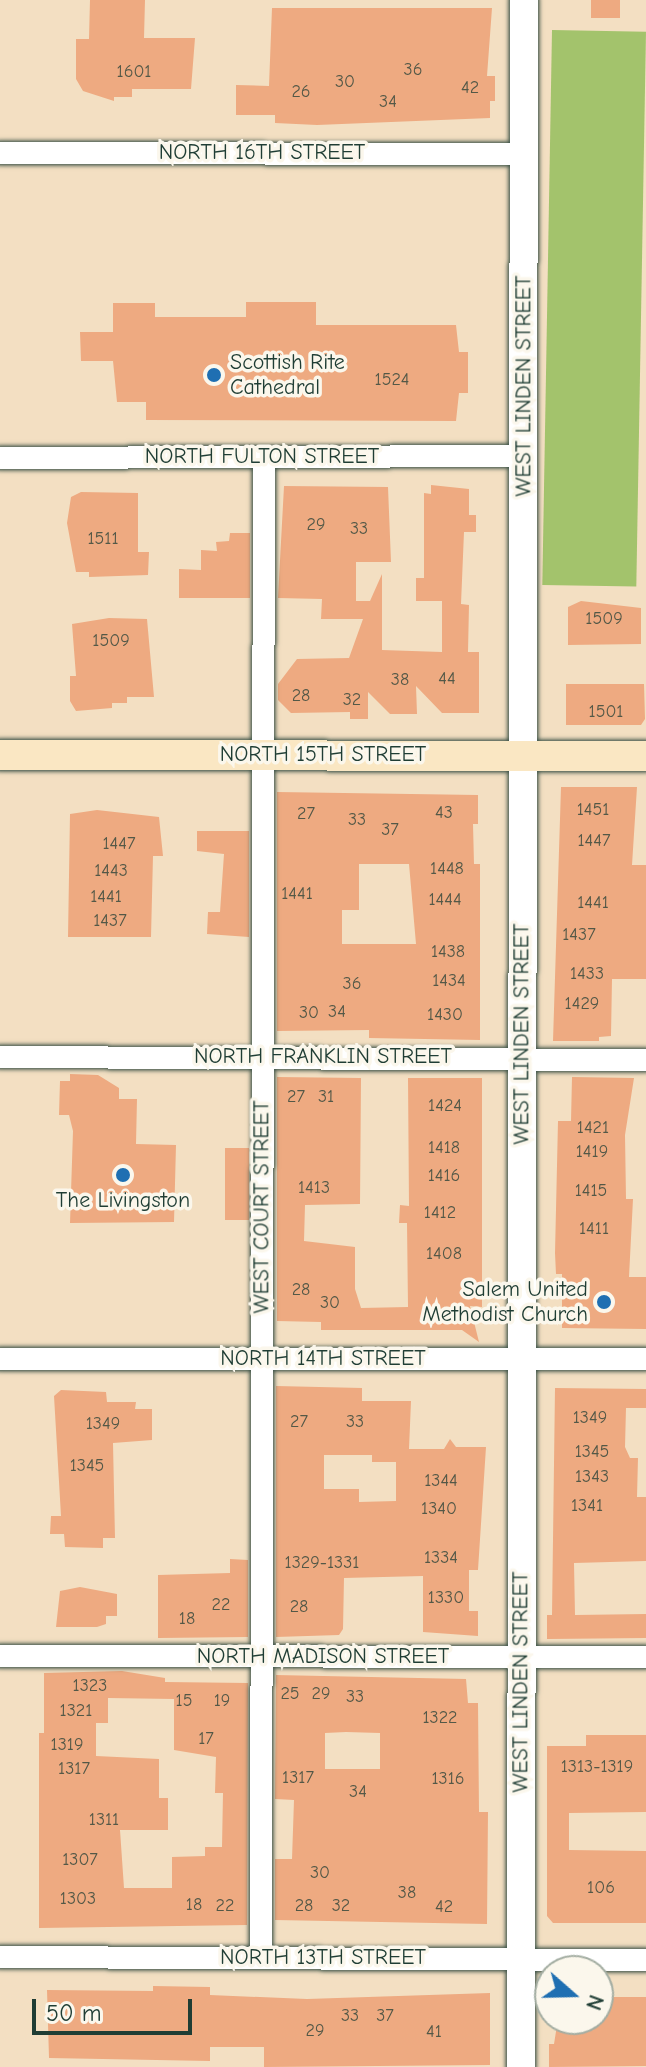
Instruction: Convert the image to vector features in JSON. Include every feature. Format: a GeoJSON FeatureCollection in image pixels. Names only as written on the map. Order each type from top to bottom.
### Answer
{"type":"FeatureCollection","features":[{"type":"Feature","properties":{"kind":"main road","name":"NORTH 15TH STREET"},"geometry":{"type":"LineString","coordinates":[[0,755],[646,756]]}},
{"type":"Feature","properties":{"kind":"street","name":"WEST LINDEN STREET"},"geometry":{"type":"LineString","coordinates":[[521,2067],[524,0]]}},
{"type":"Feature","properties":{"kind":"street","name":"NORTH 16TH STREET"},"geometry":{"type":"LineString","coordinates":[[0,153],[524,154]]}},
{"type":"Feature","properties":{"kind":"street","name":"NORTH FULTON STREET"},"geometry":{"type":"LineString","coordinates":[[0,458],[523,456]]}},
{"type":"Feature","properties":{"kind":"street","name":"WEST COURT STREET"},"geometry":{"type":"LineString","coordinates":[[261,1958],[264,457]]}},
{"type":"Feature","properties":{"kind":"street","name":"NORTH FRANKLIN STREET"},"geometry":{"type":"LineString","coordinates":[[0,1057],[646,1060]]}},
{"type":"Feature","properties":{"kind":"street","name":"NORTH 14TH STREET"},"geometry":{"type":"LineString","coordinates":[[0,1359],[646,1359]]}},
{"type":"Feature","properties":{"kind":"street","name":"NORTH MADISON STREET"},"geometry":{"type":"LineString","coordinates":[[0,1656],[646,1657]]}},
{"type":"Feature","properties":{"kind":"street","name":"NORTH 13TH STREET"},"geometry":{"type":"LineString","coordinates":[[0,1957],[646,1960]]}},
{"type":"Feature","properties":{"kind":"green space"},"geometry":{"type":"Polygon","coordinates":[[[552,30],[646,32],[636,587],[542,585],[552,30]]]}},
{"type":"Feature","properties":{"kind":"building"},"geometry":{"type":"Polygon","coordinates":[[[90,0],[145,0],[144,38],[195,38],[191,89],[132,89],[132,97],[114,97],[114,101],[83,91],[76,79],[76,39],[89,39],[90,0]]]}},
{"type":"Feature","properties":{"kind":"building"},"geometry":{"type":"Polygon","coordinates":[[[591,0],[620,0],[620,18],[591,18],[591,0]]]}},
{"type":"Feature","properties":{"kind":"building"},"geometry":{"type":"Polygon","coordinates":[[[272,8],[492,8],[487,76],[495,76],[495,101],[490,101],[490,118],[317,125],[275,123],[275,115],[236,115],[236,85],[269,86],[272,8]]]}},
{"type":"Feature","properties":{"kind":"building","name":"Scottish Rite Cathedral"},"geometry":{"type":"Polygon","coordinates":[[[246,302],[316,302],[316,325],[456,325],[459,352],[468,352],[468,393],[459,393],[456,421],[146,420],[146,402],[117,402],[113,361],[81,361],[80,332],[113,332],[113,303],[155,303],[155,317],[246,317],[246,302]]]}},
{"type":"Feature","properties":{"kind":"building"},"geometry":{"type":"Polygon","coordinates":[[[431,485],[469,489],[469,515],[476,515],[476,532],[464,532],[461,604],[469,605],[468,652],[479,652],[479,713],[442,713],[416,686],[417,714],[390,714],[368,692],[368,719],[350,719],[350,712],[291,713],[278,700],[278,684],[297,659],[349,658],[363,619],[321,619],[322,599],[278,598],[284,486],[388,487],[391,562],[356,562],[356,601],[370,601],[382,574],[382,650],[442,652],[442,601],[416,601],[416,578],[424,578],[424,493],[431,494],[431,485]]]}},
{"type":"Feature","properties":{"kind":"building"},"geometry":{"type":"Polygon","coordinates":[[[81,492],[138,493],[138,552],[149,552],[148,575],[89,577],[89,572],[76,572],[67,523],[71,497],[81,492]]]}},
{"type":"Feature","properties":{"kind":"building"},"geometry":{"type":"Polygon","coordinates":[[[230,533],[250,533],[250,598],[179,598],[179,569],[201,570],[201,550],[217,551],[216,542],[229,541],[230,533]]]}},
{"type":"Feature","properties":{"kind":"building"},"geometry":{"type":"Polygon","coordinates":[[[581,601],[641,608],[641,644],[568,645],[568,607],[581,601]]]}},
{"type":"Feature","properties":{"kind":"building"},"geometry":{"type":"Polygon","coordinates":[[[109,618],[147,619],[154,697],[127,697],[127,703],[112,703],[112,708],[76,711],[70,701],[70,676],[76,676],[72,624],[109,618]]]}},
{"type":"Feature","properties":{"kind":"building"},"geometry":{"type":"Polygon","coordinates":[[[566,684],[644,684],[645,719],[641,725],[566,725],[566,684]]]}},
{"type":"Feature","properties":{"kind":"building"},"geometry":{"type":"Polygon","coordinates":[[[561,787],[637,787],[632,865],[646,865],[646,979],[612,979],[611,1036],[599,1037],[599,1041],[553,1041],[561,787]]]}},
{"type":"Feature","properties":{"kind":"building"},"geometry":{"type":"Polygon","coordinates":[[[277,792],[478,795],[478,824],[473,824],[474,864],[480,864],[480,1040],[369,1038],[369,1030],[277,1031],[277,792]],[[359,864],[359,910],[342,910],[342,944],[416,944],[409,864],[359,864]]]}},
{"type":"Feature","properties":{"kind":"building"},"geometry":{"type":"Polygon","coordinates":[[[97,810],[159,817],[163,856],[153,856],[151,937],[68,937],[70,814],[97,810]]]}},
{"type":"Feature","properties":{"kind":"building"},"geometry":{"type":"Polygon","coordinates":[[[197,831],[249,831],[249,937],[207,934],[208,912],[220,912],[224,854],[197,851],[197,831]]]}},
{"type":"Feature","properties":{"kind":"building"},"geometry":{"type":"Polygon","coordinates":[[[70,1074],[98,1075],[119,1088],[119,1099],[137,1099],[136,1144],[176,1145],[174,1222],[70,1223],[73,1131],[69,1115],[59,1115],[60,1081],[70,1081],[70,1074]]]}},
{"type":"Feature","properties":{"kind":"building"},"geometry":{"type":"Polygon","coordinates":[[[277,1077],[361,1078],[360,1204],[305,1205],[304,1241],[355,1247],[355,1289],[361,1308],[408,1307],[407,1223],[399,1223],[400,1205],[409,1206],[408,1078],[482,1078],[482,1307],[470,1306],[479,1342],[462,1330],[321,1330],[321,1322],[277,1321],[277,1077]]]}},
{"type":"Feature","properties":{"kind":"building"},"geometry":{"type":"Polygon","coordinates":[[[572,1077],[634,1078],[625,1135],[626,1199],[633,1199],[629,1277],[646,1277],[646,1329],[562,1328],[562,1274],[556,1274],[555,1253],[558,1121],[571,1121],[572,1077]]]}},
{"type":"Feature","properties":{"kind":"building"},"geometry":{"type":"Polygon","coordinates":[[[225,1148],[249,1148],[249,1220],[225,1220],[225,1148]]]}},
{"type":"Feature","properties":{"kind":"building"},"geometry":{"type":"Polygon","coordinates":[[[276,1386],[362,1388],[362,1401],[411,1401],[409,1449],[444,1449],[450,1439],[456,1447],[486,1447],[478,1570],[469,1570],[469,1611],[478,1611],[478,1636],[423,1632],[423,1576],[344,1578],[343,1629],[339,1635],[276,1637],[276,1386]],[[324,1455],[324,1489],[359,1489],[359,1502],[396,1501],[396,1462],[372,1462],[372,1455],[324,1455]]]}},
{"type":"Feature","properties":{"kind":"building"},"geometry":{"type":"Polygon","coordinates":[[[555,1388],[646,1389],[646,1408],[626,1408],[625,1447],[630,1458],[638,1458],[637,1497],[646,1497],[646,1561],[574,1563],[575,1615],[646,1614],[646,1638],[547,1639],[547,1615],[552,1615],[555,1388]]]}},
{"type":"Feature","properties":{"kind":"building"},"geometry":{"type":"Polygon","coordinates":[[[61,1390],[106,1392],[107,1402],[136,1402],[135,1409],[152,1409],[152,1440],[113,1443],[115,1538],[103,1538],[103,1548],[65,1547],[64,1534],[50,1534],[51,1516],[61,1516],[54,1396],[61,1390]]]}},
{"type":"Feature","properties":{"kind":"building"},"geometry":{"type":"Polygon","coordinates":[[[230,1559],[248,1560],[248,1637],[158,1638],[158,1575],[230,1573],[230,1559]]]}},
{"type":"Feature","properties":{"kind":"building"},"geometry":{"type":"Polygon","coordinates":[[[80,1587],[117,1594],[117,1616],[106,1616],[106,1624],[97,1627],[56,1627],[60,1591],[80,1587]]]}},
{"type":"Feature","properties":{"kind":"building"},"geometry":{"type":"Polygon","coordinates":[[[122,1671],[165,1678],[165,1682],[248,1683],[247,1925],[39,1928],[39,1733],[44,1733],[44,1673],[122,1671]],[[108,1698],[108,1723],[96,1723],[96,1756],[159,1759],[159,1798],[168,1798],[168,1830],[120,1830],[124,1888],[172,1888],[172,1857],[205,1856],[205,1847],[222,1847],[223,1793],[215,1793],[216,1757],[174,1750],[174,1699],[108,1698]]]}},
{"type":"Feature","properties":{"kind":"building"},"geometry":{"type":"Polygon","coordinates":[[[276,1675],[466,1679],[468,1703],[478,1703],[479,1812],[488,1812],[487,1924],[275,1920],[275,1859],[292,1859],[294,1800],[275,1799],[276,1675]],[[325,1733],[325,1769],[380,1769],[380,1733],[325,1733]]]}},
{"type":"Feature","properties":{"kind":"building"},"geometry":{"type":"Polygon","coordinates":[[[586,1735],[646,1735],[646,1812],[569,1813],[569,1850],[646,1851],[646,1923],[553,1923],[547,1916],[547,1746],[586,1746],[586,1735]]]}},
{"type":"Feature","properties":{"kind":"building"},"geometry":{"type":"Polygon","coordinates":[[[153,1986],[210,1987],[210,1995],[307,1999],[490,1993],[490,2065],[264,2067],[264,2047],[210,2047],[210,2061],[49,2058],[47,1990],[153,1991],[153,1986]]]}},
{"type":"Feature","properties":{"kind":"building"},"geometry":{"type":"Polygon","coordinates":[[[614,1997],[646,1997],[646,2066],[549,2067],[549,2044],[554,2044],[555,2035],[614,2035],[614,1997]]]}},
{"type":"Feature","properties":{"kind":"place","name":"Scottish Rite Cathedral"},"geometry":{"type":"Point","coordinates":[214,375]}},
{"type":"Feature","properties":{"kind":"place","name":"The Livingston"},"geometry":{"type":"Point","coordinates":[123,1175]}},
{"type":"Feature","properties":{"kind":"place","name":"Salem United Methodist Church"},"geometry":{"type":"Point","coordinates":[604,1302]}}]}
